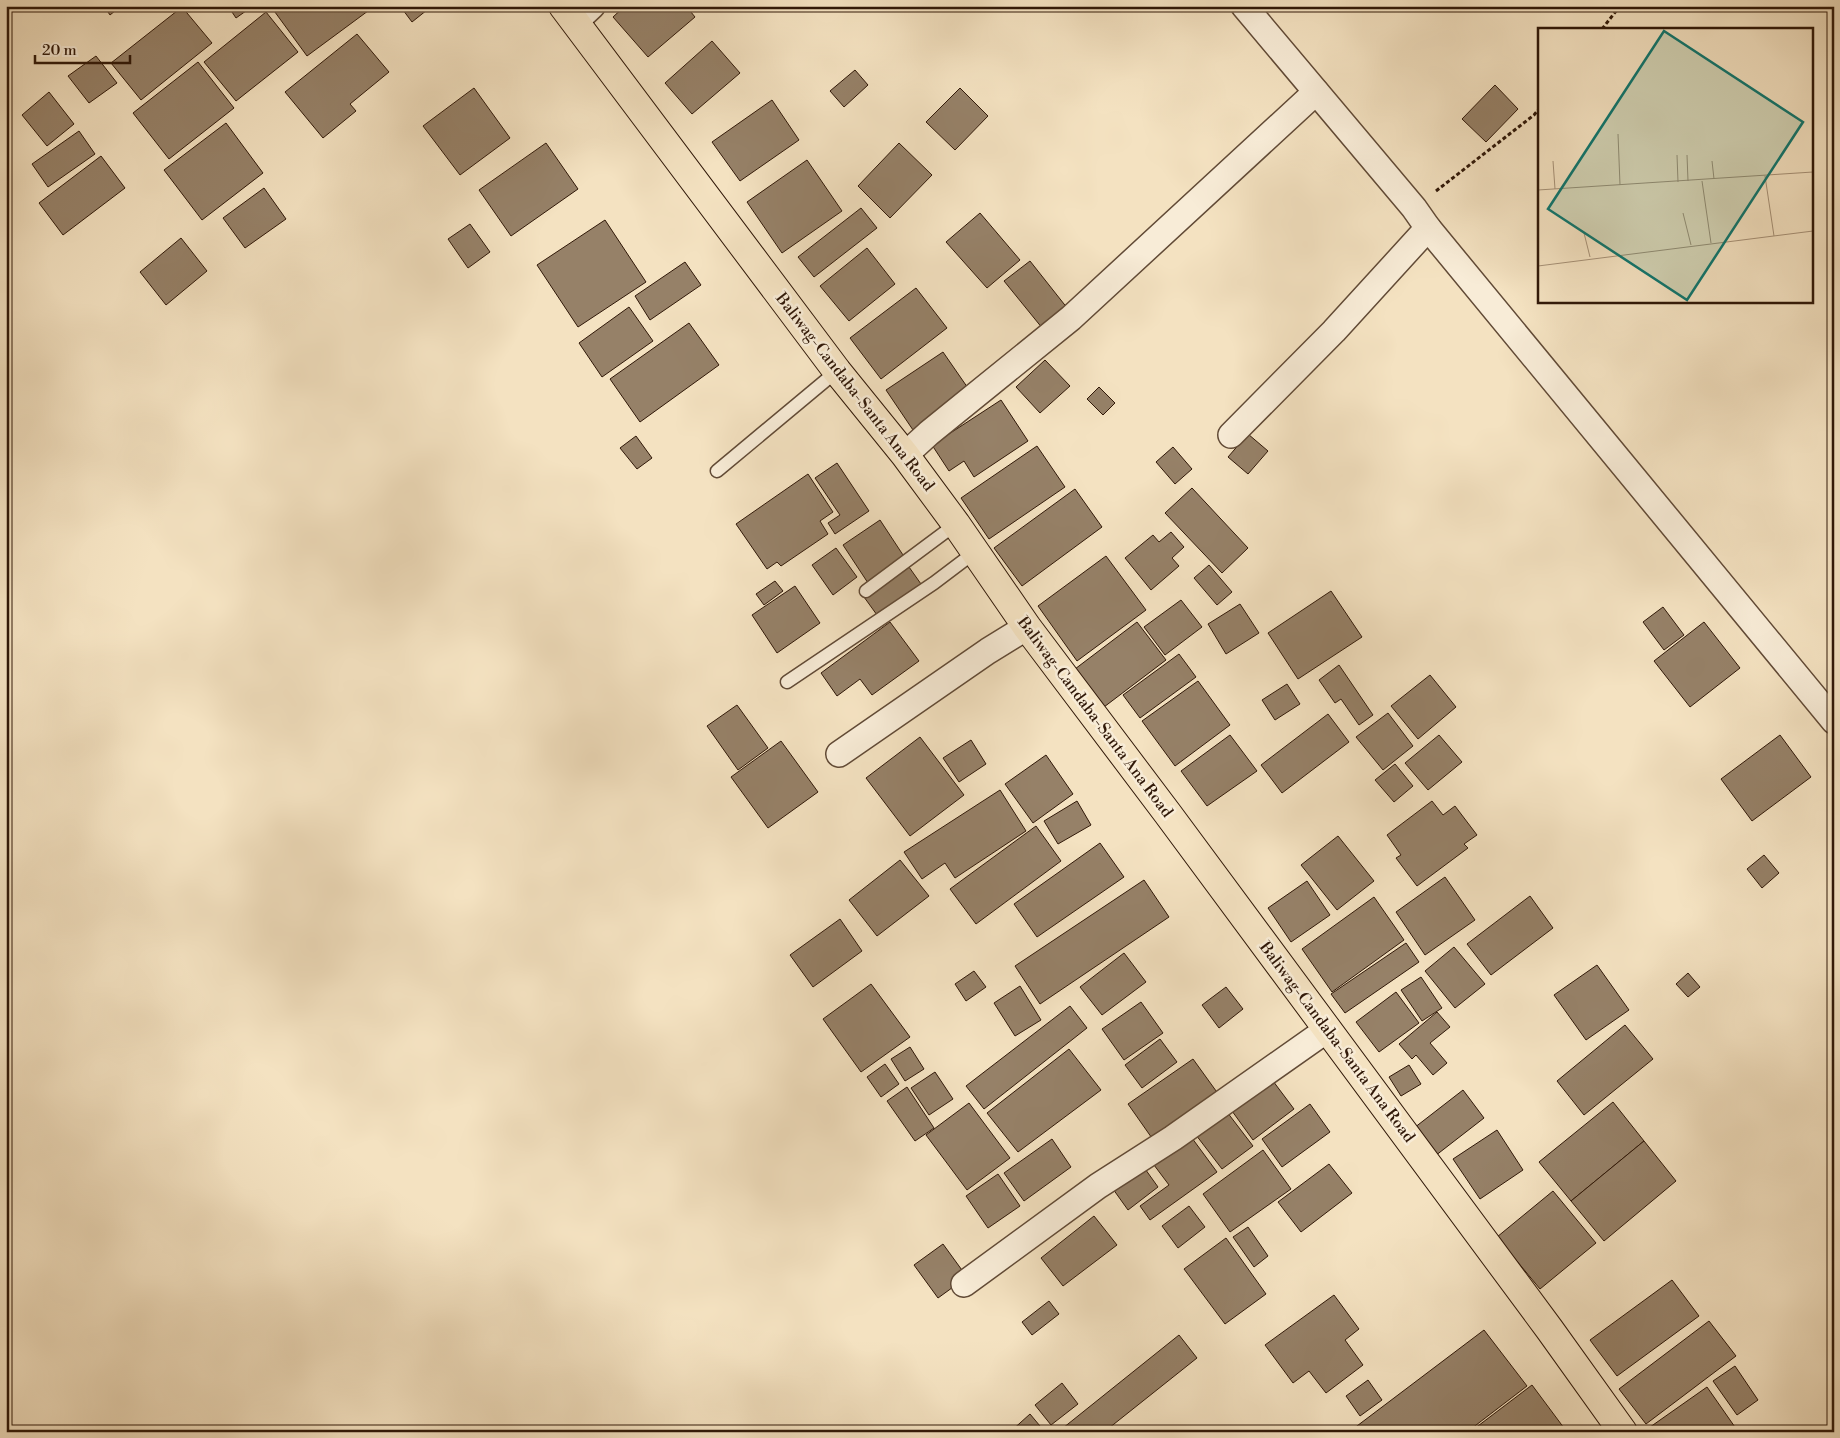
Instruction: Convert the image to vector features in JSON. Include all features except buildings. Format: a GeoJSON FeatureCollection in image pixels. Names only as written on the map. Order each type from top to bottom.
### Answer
{"type":"FeatureCollection","features":[{"type":"Feature","properties":{"kind":"main road","name":"Baliwag-Candaba-Santa Ana Road"},"geometry":{"type":"LineString","coordinates":[[577,11],[837,371],[905,455],[956,524],[1026,627],[1174,822],[1544,1322],[1623,1432]]}},
{"type":"Feature","properties":{"kind":"street"},"geometry":{"type":"LineString","coordinates":[[1244,6],[1414,208],[1428,228],[1834,721]]}},
{"type":"Feature","properties":{"kind":"street"},"geometry":{"type":"LineString","coordinates":[[905,455],[936,427],[1071,318],[1316,92]]}},
{"type":"Feature","properties":{"kind":"street"},"geometry":{"type":"LineString","coordinates":[[1231,435],[1334,331],[1428,228]]}},
{"type":"Feature","properties":{"kind":"street"},"geometry":{"type":"LineString","coordinates":[[839,754],[1026,627]]}},
{"type":"Feature","properties":{"kind":"street"},"geometry":{"type":"LineString","coordinates":[[964,1284],[1098,1186],[1173,1138],[1328,1030]]}},
{"type":"Feature","properties":{"kind":"lane"},"geometry":{"type":"LineString","coordinates":[[717,471],[837,371]]}},
{"type":"Feature","properties":{"kind":"lane"},"geometry":{"type":"LineString","coordinates":[[866,591],[956,524]]}},
{"type":"Feature","properties":{"kind":"lane"},"geometry":{"type":"LineString","coordinates":[[787,682],[934,583],[975,552]]}},
{"type":"Feature","properties":{"kind":"path"},"geometry":{"type":"LineString","coordinates":[[1603,28],[1620,6]]}},
{"type":"Feature","properties":{"kind":"path"},"geometry":{"type":"LineString","coordinates":[[1414,208],[1534,116],[1538,110]]}}]}
